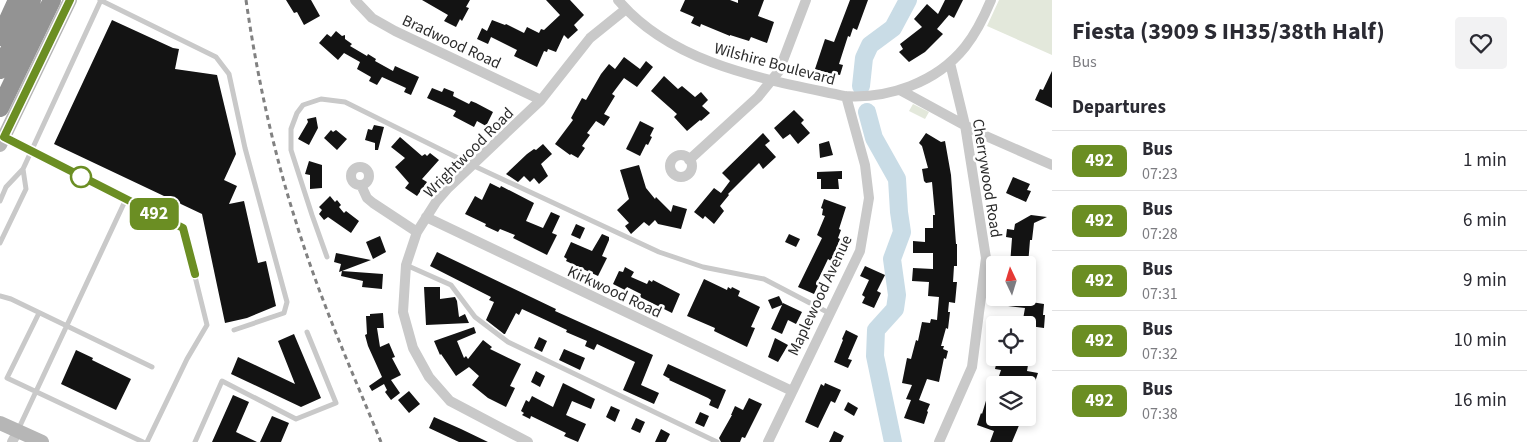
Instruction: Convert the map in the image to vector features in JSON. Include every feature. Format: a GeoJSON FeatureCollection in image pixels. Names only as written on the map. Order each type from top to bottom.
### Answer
{"type":"FeatureCollection","features":[{"type":"Feature","properties":{"kind":"highway"},"geometry":{"type":"LineString","coordinates":[[0,37],[17,0]]}},
{"type":"Feature","properties":{"kind":"highway"},"geometry":{"type":"LineString","coordinates":[[0,70],[32,0]]}},
{"type":"Feature","properties":{"kind":"highway"},"geometry":{"type":"LineString","coordinates":[[0,108],[52,0]]}},
{"type":"Feature","properties":{"kind":"main road"},"geometry":{"type":"LineString","coordinates":[[2,141],[70,0]]}},
{"type":"Feature","properties":{"kind":"main road"},"geometry":{"type":"LineString","coordinates":[[0,423],[15,436],[42,442]]}},
{"type":"Feature","properties":{"kind":"street","name":"Bradwood Road"},"geometry":{"type":"LineString","coordinates":[[355,0],[372,18],[395,31],[541,100]]}},
{"type":"Feature","properties":{"kind":"street","name":"Wilshire Boulevard"},"geometry":{"type":"LineString","coordinates":[[618,0],[642,24],[676,47],[701,58],[772,81],[846,96],[868,96],[900,90],[920,82],[950,63],[974,35],[992,0]]}},
{"type":"Feature","properties":{"kind":"street"},"geometry":{"type":"LineString","coordinates":[[689,160],[758,97],[772,81],[779,71],[806,0]]}},
{"type":"Feature","properties":{"kind":"street","name":"Wrightwood Road"},"geometry":{"type":"LineString","coordinates":[[528,442],[450,401],[429,377],[413,348],[403,312],[406,265],[417,232],[448,188],[541,100],[590,38],[626,9]]}},
{"type":"Feature","properties":{"kind":"street","name":"Cherrywood Road"},"geometry":{"type":"LineString","coordinates":[[939,442],[972,367],[986,258],[965,125],[950,63]]}},
{"type":"Feature","properties":{"kind":"street"},"geometry":{"type":"LineString","coordinates":[[900,90],[965,125],[1052,165]]}},
{"type":"Feature","properties":{"kind":"street","name":"Maplewood Avenue"},"geometry":{"type":"LineString","coordinates":[[768,442],[860,251],[869,198],[865,164],[846,96]]}},
{"type":"Feature","properties":{"kind":"street"},"geometry":{"type":"LineString","coordinates":[[361,185],[367,198],[417,232]]}},
{"type":"Feature","properties":{"kind":"street","name":"Kirkwood Road"},"geometry":{"type":"LineString","coordinates":[[426,217],[792,391]]}},
{"type":"Feature","properties":{"kind":"lane"},"geometry":{"type":"LineString","coordinates":[[0,201],[6,187],[23,169],[100,0],[216,57],[229,74],[246,148],[287,302],[284,313],[234,330]]}},
{"type":"Feature","properties":{"kind":"lane"},"geometry":{"type":"LineString","coordinates":[[328,257],[291,150],[291,130],[297,113],[303,105],[321,99],[345,102],[472,165],[659,252],[703,267],[764,279],[829,313]]}},
{"type":"Feature","properties":{"kind":"lane"},"geometry":{"type":"LineString","coordinates":[[2,141],[31,150],[183,228],[206,325],[145,442],[7,378],[39,313]]}},
{"type":"Feature","properties":{"kind":"lane"},"geometry":{"type":"LineString","coordinates":[[0,243],[26,189],[23,169]]}},
{"type":"Feature","properties":{"kind":"lane"},"geometry":{"type":"LineString","coordinates":[[15,436],[126,199]]}},
{"type":"Feature","properties":{"kind":"lane"},"geometry":{"type":"LineString","coordinates":[[406,265],[451,285],[475,317],[508,342],[717,442]]}},
{"type":"Feature","properties":{"kind":"lane"},"geometry":{"type":"LineString","coordinates":[[0,296],[152,367]]}},
{"type":"Feature","properties":{"kind":"lane"},"geometry":{"type":"LineString","coordinates":[[195,442],[222,382],[296,419],[336,403],[307,332]]}},
{"type":"Feature","properties":{"kind":"shaded area"},"geometry":{"type":"Polygon","coordinates":[[[999,0],[1052,0],[1052,55],[987,26],[999,0]]]}},
{"type":"Feature","properties":{"kind":"shaded area"},"geometry":{"type":"Polygon","coordinates":[[[913,104],[929,112],[925,119],[909,111],[913,104]]]}},
{"type":"Feature","properties":{"kind":"building"},"geometry":{"type":"Polygon","coordinates":[[[286,0],[311,0],[320,16],[304,25],[297,12],[294,13],[286,0]]]}},
{"type":"Feature","properties":{"kind":"building"},"geometry":{"type":"Polygon","coordinates":[[[422,0],[470,0],[466,7],[469,8],[462,21],[460,19],[456,27],[444,21],[448,15],[422,0]]]}},
{"type":"Feature","properties":{"kind":"building"},"geometry":{"type":"Polygon","coordinates":[[[546,0],[570,0],[584,15],[574,25],[578,30],[568,39],[564,35],[556,52],[548,49],[547,52],[544,51],[537,67],[514,56],[517,50],[491,37],[488,44],[477,39],[482,28],[487,31],[492,20],[506,24],[524,33],[527,27],[539,33],[541,29],[544,30],[560,15],[546,0]]]}},
{"type":"Feature","properties":{"kind":"building"},"geometry":{"type":"Polygon","coordinates":[[[685,0],[730,0],[738,3],[738,0],[764,0],[758,16],[774,22],[767,43],[751,37],[749,41],[730,36],[701,24],[700,27],[691,23],[694,17],[680,11],[685,0]]]}},
{"type":"Feature","properties":{"kind":"building"},"geometry":{"type":"Polygon","coordinates":[[[850,0],[868,0],[857,30],[853,28],[850,37],[848,36],[839,64],[843,65],[840,75],[815,69],[825,39],[834,42],[850,0]]]}},
{"type":"Feature","properties":{"kind":"building"},"geometry":{"type":"Polygon","coordinates":[[[945,0],[963,0],[954,18],[949,15],[937,29],[943,34],[925,52],[909,62],[899,52],[903,49],[900,44],[922,27],[914,19],[927,4],[938,14],[945,0]]]}},
{"type":"Feature","properties":{"kind":"building"},"geometry":{"type":"Polygon","coordinates":[[[112,20],[179,49],[175,69],[217,75],[236,154],[224,180],[237,186],[229,204],[244,201],[258,263],[266,261],[276,306],[247,318],[225,323],[202,214],[54,144],[112,20]]]}},
{"type":"Feature","properties":{"kind":"building"},"geometry":{"type":"Polygon","coordinates":[[[336,31],[342,36],[345,35],[345,39],[352,44],[350,46],[367,56],[368,54],[376,59],[375,61],[393,71],[395,66],[419,77],[411,95],[404,92],[406,88],[382,77],[377,85],[369,81],[371,77],[357,69],[360,62],[344,53],[338,60],[319,43],[327,34],[331,37],[336,31]]]}},
{"type":"Feature","properties":{"kind":"building"},"geometry":{"type":"Polygon","coordinates":[[[624,57],[640,69],[646,61],[653,67],[637,87],[624,78],[612,94],[615,96],[604,114],[610,117],[604,126],[596,121],[587,133],[590,135],[582,146],[585,148],[578,158],[570,155],[555,144],[573,120],[571,118],[582,98],[586,100],[601,74],[609,64],[615,69],[624,57]]]}},
{"type":"Feature","properties":{"kind":"building"},"geometry":{"type":"Polygon","coordinates":[[[1052,71],[1052,108],[1035,100],[1040,89],[1043,90],[1052,71]]]}},
{"type":"Feature","properties":{"kind":"building"},"geometry":{"type":"Polygon","coordinates":[[[664,76],[678,89],[682,86],[695,97],[701,92],[708,100],[702,106],[710,113],[687,131],[674,117],[677,114],[651,91],[664,76]]]}},
{"type":"Feature","properties":{"kind":"building"},"geometry":{"type":"Polygon","coordinates":[[[432,88],[442,92],[444,88],[454,92],[453,96],[469,104],[471,101],[493,112],[486,126],[477,121],[474,127],[453,116],[456,111],[427,98],[432,88]]]}},
{"type":"Feature","properties":{"kind":"building"},"geometry":{"type":"Polygon","coordinates":[[[794,110],[804,120],[801,123],[810,133],[798,144],[790,134],[783,139],[774,128],[794,110]]]}},
{"type":"Feature","properties":{"kind":"building"},"geometry":{"type":"Polygon","coordinates":[[[316,117],[318,128],[309,145],[298,139],[308,122],[307,119],[316,117]]]}},
{"type":"Feature","properties":{"kind":"building"},"geometry":{"type":"Polygon","coordinates":[[[640,121],[654,128],[648,145],[646,144],[640,156],[626,149],[640,121]]]}},
{"type":"Feature","properties":{"kind":"building"},"geometry":{"type":"Polygon","coordinates":[[[374,125],[384,127],[378,150],[375,150],[375,143],[365,140],[368,129],[372,130],[374,125]]]}},
{"type":"Feature","properties":{"kind":"building"},"geometry":{"type":"Polygon","coordinates":[[[331,130],[333,132],[336,130],[347,139],[337,150],[324,138],[331,130]]]}},
{"type":"Feature","properties":{"kind":"building"},"geometry":{"type":"Polygon","coordinates":[[[763,133],[770,141],[765,145],[776,157],[763,169],[759,163],[728,194],[720,206],[724,211],[714,224],[705,216],[703,219],[694,212],[714,188],[721,193],[730,181],[722,173],[763,133]]]}},
{"type":"Feature","properties":{"kind":"building"},"geometry":{"type":"Polygon","coordinates":[[[926,133],[941,142],[945,141],[951,175],[957,244],[957,266],[954,266],[953,282],[957,282],[955,303],[949,302],[948,329],[946,328],[941,346],[944,346],[943,349],[948,351],[946,359],[944,358],[939,382],[927,379],[919,400],[930,404],[924,424],[904,418],[911,400],[906,399],[912,385],[902,383],[907,358],[911,359],[916,340],[918,341],[922,322],[930,323],[931,319],[937,320],[939,297],[928,296],[929,282],[912,281],[913,268],[933,269],[933,253],[913,253],[913,241],[925,242],[925,228],[933,228],[933,215],[935,215],[932,182],[926,183],[924,181],[922,169],[928,168],[922,146],[919,143],[926,133]]]}},
{"type":"Feature","properties":{"kind":"building"},"geometry":{"type":"Polygon","coordinates":[[[400,137],[422,156],[425,154],[427,156],[430,153],[439,160],[422,179],[427,182],[417,196],[405,188],[409,183],[395,167],[405,158],[391,147],[400,137]]]}},
{"type":"Feature","properties":{"kind":"building"},"geometry":{"type":"Polygon","coordinates":[[[829,141],[833,155],[820,158],[819,144],[829,141]]]}},
{"type":"Feature","properties":{"kind":"building"},"geometry":{"type":"Polygon","coordinates":[[[543,144],[552,154],[541,164],[548,176],[539,184],[534,178],[530,182],[524,176],[518,182],[506,174],[527,154],[543,144]]]}},
{"type":"Feature","properties":{"kind":"building"},"geometry":{"type":"Polygon","coordinates":[[[309,161],[322,165],[322,188],[310,189],[310,175],[305,174],[309,161]]]}},
{"type":"Feature","properties":{"kind":"building"},"geometry":{"type":"Polygon","coordinates":[[[639,165],[646,188],[655,199],[656,197],[671,212],[673,205],[687,209],[681,229],[658,224],[655,220],[649,226],[644,222],[631,234],[625,226],[629,223],[617,210],[629,199],[620,170],[639,165]]]}},
{"type":"Feature","properties":{"kind":"building"},"geometry":{"type":"Polygon","coordinates":[[[842,171],[842,179],[838,179],[839,189],[821,189],[821,179],[817,179],[817,172],[842,171]]]}},
{"type":"Feature","properties":{"kind":"building"},"geometry":{"type":"Polygon","coordinates":[[[1013,177],[1030,184],[1027,190],[1031,191],[1026,202],[1006,193],[1013,177]]]}},
{"type":"Feature","properties":{"kind":"building"},"geometry":{"type":"Polygon","coordinates":[[[490,183],[500,188],[501,186],[534,203],[526,221],[543,228],[551,212],[560,216],[552,233],[557,235],[547,255],[513,238],[515,235],[500,229],[498,232],[465,214],[475,196],[482,200],[490,183]]]}},
{"type":"Feature","properties":{"kind":"building"},"geometry":{"type":"Polygon","coordinates":[[[330,196],[335,202],[337,200],[341,205],[339,207],[344,213],[346,211],[359,221],[351,233],[328,217],[324,220],[319,214],[322,210],[319,207],[330,196]]]}},
{"type":"Feature","properties":{"kind":"building"},"geometry":{"type":"Polygon","coordinates":[[[824,199],[846,207],[839,229],[841,230],[838,238],[840,239],[831,261],[828,259],[818,280],[820,281],[814,294],[798,287],[822,238],[817,235],[825,216],[822,215],[823,209],[821,208],[824,199]]]}},
{"type":"Feature","properties":{"kind":"building"},"geometry":{"type":"Polygon","coordinates":[[[1031,215],[1047,217],[1034,223],[1029,256],[1011,256],[1012,238],[1006,237],[1007,229],[1014,230],[1015,224],[1031,215]]]}},
{"type":"Feature","properties":{"kind":"building"},"geometry":{"type":"Polygon","coordinates":[[[576,224],[585,228],[580,239],[571,235],[576,224]]]}},
{"type":"Feature","properties":{"kind":"building"},"geometry":{"type":"Polygon","coordinates":[[[602,234],[609,237],[609,240],[602,256],[607,258],[598,276],[566,261],[567,259],[564,257],[571,242],[592,251],[602,234]]]}},
{"type":"Feature","properties":{"kind":"building"},"geometry":{"type":"Polygon","coordinates":[[[789,234],[800,239],[796,247],[785,242],[789,234]]]}},
{"type":"Feature","properties":{"kind":"building"},"geometry":{"type":"Polygon","coordinates":[[[380,236],[386,252],[373,259],[366,242],[380,236]]]}},
{"type":"Feature","properties":{"kind":"building"},"geometry":{"type":"Polygon","coordinates":[[[437,252],[556,309],[555,311],[653,355],[641,385],[659,393],[654,404],[623,390],[635,362],[597,344],[594,350],[585,346],[587,341],[566,332],[567,330],[550,322],[522,309],[519,315],[516,313],[504,334],[486,320],[494,302],[489,300],[491,297],[430,266],[437,252]]]}},
{"type":"Feature","properties":{"kind":"building"},"geometry":{"type":"Polygon","coordinates":[[[336,253],[371,260],[339,272],[341,264],[334,262],[336,253]]]}},
{"type":"Feature","properties":{"kind":"building"},"geometry":{"type":"Polygon","coordinates":[[[865,266],[885,275],[877,291],[881,293],[874,308],[862,303],[865,297],[862,295],[869,280],[860,276],[865,266]]]}},
{"type":"Feature","properties":{"kind":"building"},"geometry":{"type":"Polygon","coordinates":[[[625,267],[634,272],[631,277],[647,284],[649,280],[652,282],[653,280],[680,294],[672,313],[640,297],[641,294],[627,287],[625,290],[613,284],[619,271],[623,272],[625,267]]]}},
{"type":"Feature","properties":{"kind":"building"},"geometry":{"type":"Polygon","coordinates":[[[342,271],[383,274],[382,289],[362,287],[363,281],[341,276],[342,271]]]}},
{"type":"Feature","properties":{"kind":"building"},"geometry":{"type":"Polygon","coordinates":[[[704,279],[727,290],[728,287],[731,289],[732,287],[740,291],[738,296],[760,307],[751,327],[755,328],[747,347],[714,331],[715,328],[687,316],[704,279]]]}},
{"type":"Feature","properties":{"kind":"building"},"geometry":{"type":"Polygon","coordinates":[[[424,287],[440,287],[440,299],[455,297],[459,317],[465,314],[469,323],[426,325],[424,287]]]}},
{"type":"Feature","properties":{"kind":"building"},"geometry":{"type":"Polygon","coordinates":[[[779,296],[783,304],[802,312],[796,324],[788,320],[782,334],[771,329],[782,305],[772,309],[768,300],[779,296]]]}},
{"type":"Feature","properties":{"kind":"building"},"geometry":{"type":"Polygon","coordinates":[[[1036,303],[1044,304],[1044,328],[1036,327],[1036,316],[1024,316],[1025,308],[1008,306],[1036,306],[1036,303]]]}},
{"type":"Feature","properties":{"kind":"building"},"geometry":{"type":"Polygon","coordinates":[[[383,313],[384,328],[377,328],[380,347],[389,343],[395,357],[392,358],[401,375],[391,380],[400,393],[391,400],[385,392],[387,390],[384,384],[372,391],[369,386],[382,377],[365,335],[367,334],[366,316],[383,313]]]}},
{"type":"Feature","properties":{"kind":"building"},"geometry":{"type":"Polygon","coordinates":[[[474,327],[476,333],[457,341],[464,358],[466,356],[468,359],[483,340],[492,347],[490,349],[521,364],[510,386],[515,388],[506,407],[488,398],[472,385],[479,376],[469,367],[456,376],[440,355],[434,341],[474,327]]]}},
{"type":"Feature","properties":{"kind":"building"},"geometry":{"type":"Polygon","coordinates":[[[846,330],[858,336],[848,359],[852,360],[848,368],[834,362],[846,330]]]}},
{"type":"Feature","properties":{"kind":"building"},"geometry":{"type":"Polygon","coordinates":[[[294,334],[321,398],[301,407],[231,374],[238,357],[295,384],[278,341],[294,334]]]}},
{"type":"Feature","properties":{"kind":"building"},"geometry":{"type":"Polygon","coordinates":[[[539,337],[547,341],[542,352],[534,348],[539,337]]]}},
{"type":"Feature","properties":{"kind":"building"},"geometry":{"type":"Polygon","coordinates":[[[775,338],[788,345],[778,362],[768,357],[775,338]]]}},
{"type":"Feature","properties":{"kind":"building"},"geometry":{"type":"Polygon","coordinates":[[[564,349],[585,358],[580,370],[559,360],[564,349]]]}},
{"type":"Feature","properties":{"kind":"building"},"geometry":{"type":"Polygon","coordinates":[[[76,350],[131,379],[116,410],[61,384],[76,350]]]}},
{"type":"Feature","properties":{"kind":"building"},"geometry":{"type":"Polygon","coordinates":[[[668,364],[726,390],[718,409],[709,405],[711,400],[708,398],[669,380],[663,375],[668,364]]]}},
{"type":"Feature","properties":{"kind":"building"},"geometry":{"type":"Polygon","coordinates":[[[996,366],[1028,366],[1027,371],[1038,373],[1036,379],[1036,376],[999,376],[1001,370],[995,369],[996,366]]]}},
{"type":"Feature","properties":{"kind":"building"},"geometry":{"type":"Polygon","coordinates":[[[536,371],[545,376],[540,387],[531,382],[536,371]]]}},
{"type":"Feature","properties":{"kind":"building"},"geometry":{"type":"Polygon","coordinates":[[[563,383],[595,399],[591,409],[572,401],[566,415],[586,424],[578,442],[564,436],[566,433],[531,416],[530,419],[522,415],[524,413],[521,411],[526,400],[529,402],[532,396],[553,407],[563,383]]]}},
{"type":"Feature","properties":{"kind":"building"},"geometry":{"type":"Polygon","coordinates":[[[825,383],[841,390],[835,403],[831,401],[818,428],[805,422],[821,384],[824,386],[825,383]]]}},
{"type":"Feature","properties":{"kind":"building"},"geometry":{"type":"Polygon","coordinates":[[[409,391],[420,404],[409,413],[398,400],[409,391]]]}},
{"type":"Feature","properties":{"kind":"building"},"geometry":{"type":"Polygon","coordinates":[[[233,395],[249,402],[236,432],[257,442],[212,442],[233,395]]]}},
{"type":"Feature","properties":{"kind":"building"},"geometry":{"type":"Polygon","coordinates":[[[749,398],[762,404],[745,438],[742,437],[740,442],[721,442],[719,438],[735,406],[743,410],[749,398]]]}},
{"type":"Feature","properties":{"kind":"building"},"geometry":{"type":"Polygon","coordinates":[[[986,401],[986,426],[1019,426],[1012,442],[990,442],[994,431],[977,425],[986,401]]]}},
{"type":"Feature","properties":{"kind":"building"},"geometry":{"type":"Polygon","coordinates":[[[848,402],[858,408],[854,416],[844,410],[848,402]]]}},
{"type":"Feature","properties":{"kind":"building"},"geometry":{"type":"Polygon","coordinates":[[[611,406],[620,410],[615,422],[606,417],[611,406]]]}},
{"type":"Feature","properties":{"kind":"building"},"geometry":{"type":"Polygon","coordinates":[[[700,412],[709,416],[704,427],[695,423],[700,412]]]}},
{"type":"Feature","properties":{"kind":"building"},"geometry":{"type":"Polygon","coordinates":[[[272,416],[289,423],[281,442],[260,442],[272,416]]]}},
{"type":"Feature","properties":{"kind":"building"},"geometry":{"type":"Polygon","coordinates":[[[434,417],[488,442],[459,442],[429,428],[434,417]]]}},
{"type":"Feature","properties":{"kind":"building"},"geometry":{"type":"Polygon","coordinates":[[[636,418],[645,422],[640,433],[631,429],[636,418]]]}},
{"type":"Feature","properties":{"kind":"building"},"geometry":{"type":"Polygon","coordinates":[[[661,429],[670,434],[666,442],[655,442],[661,429]]]}},
{"type":"Feature","properties":{"kind":"building"},"geometry":{"type":"Polygon","coordinates":[[[834,431],[844,436],[841,442],[829,442],[834,431]]]}},
{"type":"Feature","properties":{"kind":"waterway"},"geometry":{"type":"LineString","coordinates":[[861,86],[864,58],[870,45],[893,28],[908,0]]}},
{"type":"Feature","properties":{"kind":"waterway"},"geometry":{"type":"LineString","coordinates":[[867,112],[874,138],[897,179],[902,232],[892,259],[897,295],[895,309],[876,330],[875,356],[893,442]]}},
{"type":"Feature","properties":{"kind":"railway"},"geometry":{"type":"LineString","coordinates":[[246,0],[266,112],[288,195],[325,305],[381,442]]}},
{"type":"Feature","properties":{"kind":"bus line","name":"492"},"geometry":{"type":"LineString","coordinates":[[70,0],[4,137],[183,228],[195,274]]}}]}
